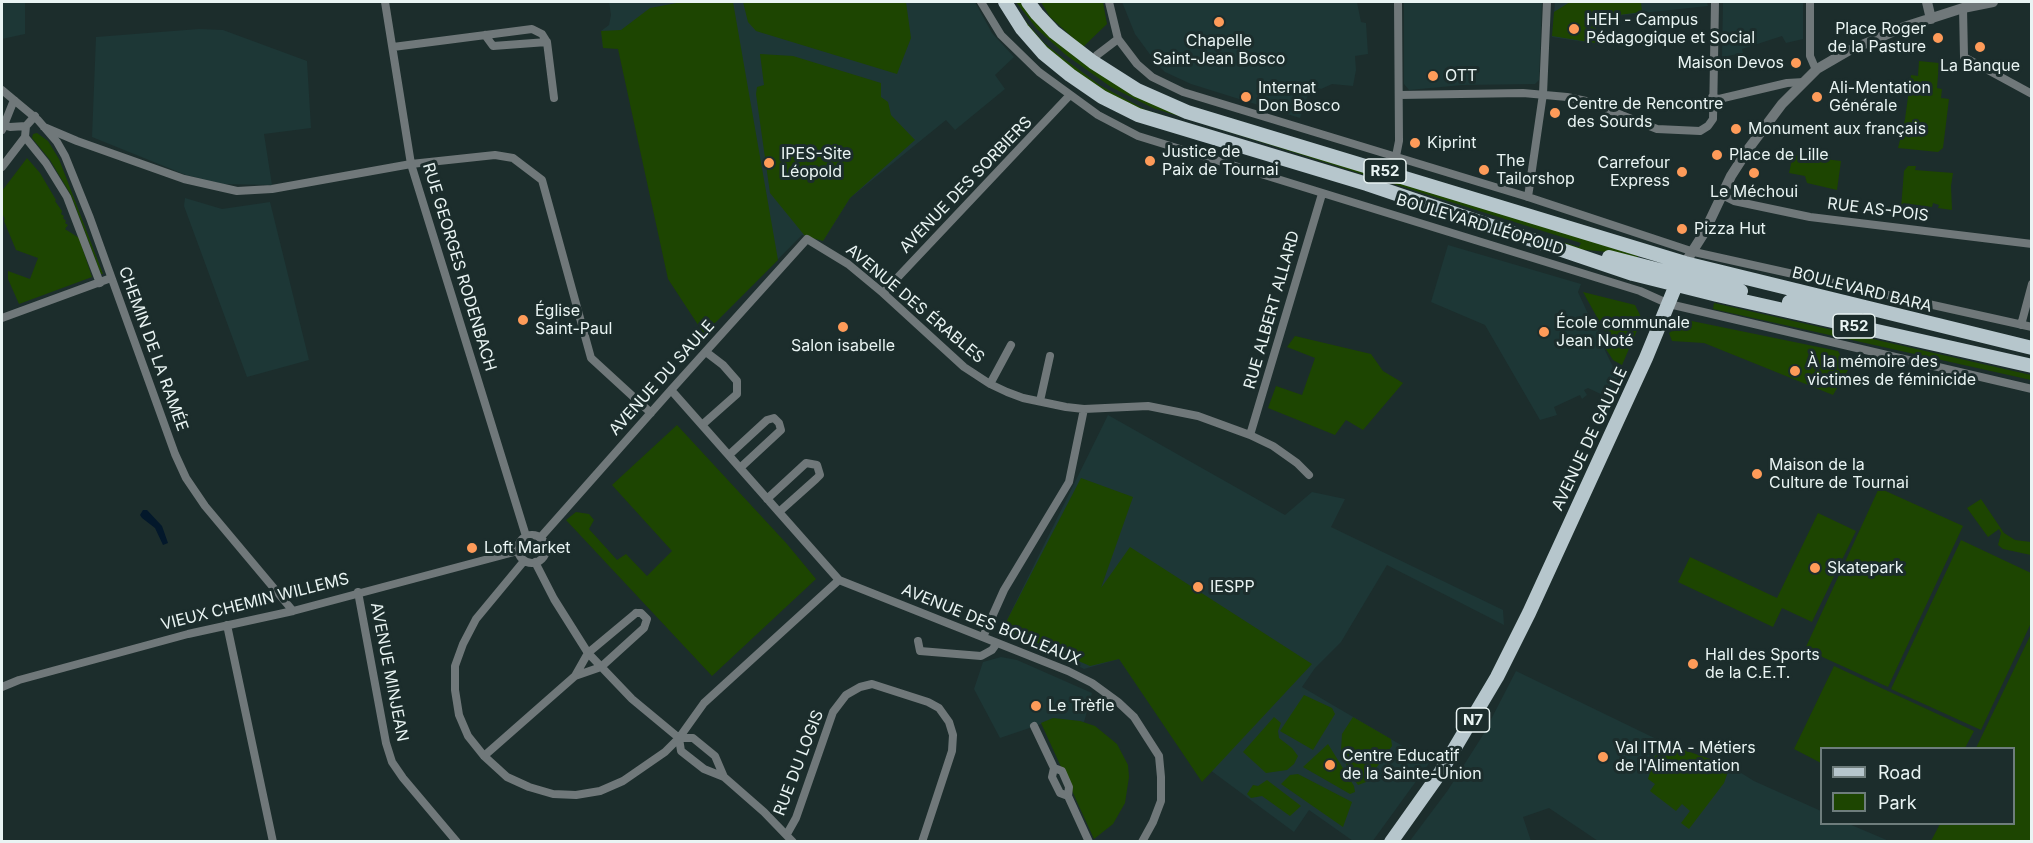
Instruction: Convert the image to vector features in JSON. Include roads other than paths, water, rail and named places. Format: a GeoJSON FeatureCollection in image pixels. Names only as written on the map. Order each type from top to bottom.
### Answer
{"type":"FeatureCollection","features":[{"type":"Feature","properties":{"kind":"main road","name":"BOULEVARD LÉOPOLD"},"geometry":{"type":"LineString","coordinates":[[1005,2],[1022,29],[1043,53],[1102,97],[1138,115],[1367,184],[1633,274],[1684,269]]}},
{"type":"Feature","properties":{"kind":"main road","name":"R52"},"geometry":{"type":"LineString","coordinates":[[1028,2],[1054,32],[1093,62]]}},
{"type":"Feature","properties":{"kind":"main road","name":"BOULEVARD LÉOPOLD"},"geometry":{"type":"LineString","coordinates":[[1093,62],[1137,90],[1187,112],[1684,269]]}},
{"type":"Feature","properties":{"kind":"main road","name":"R52"},"geometry":{"type":"LineString","coordinates":[[1684,269],[2031,366]]}},
{"type":"Feature","properties":{"kind":"main road","name":"AVENUE DE GAULLE"},"geometry":{"type":"LineString","coordinates":[[1391,842],[1462,739],[1497,677],[1684,269]]}},
{"type":"Feature","properties":{"kind":"main road","name":"BOULEVARD BARA"},"geometry":{"type":"LineString","coordinates":[[1684,269],[1802,305],[1848,312],[1873,309],[2031,348]]}},
{"type":"Feature","properties":{"kind":"street","name":"RUE GEORGES RODENBACH"},"geometry":{"type":"LineString","coordinates":[[385,2],[411,164],[526,536]]}},
{"type":"Feature","properties":{"kind":"street","name":"BOULEVARD LÉOPOLD"},"geometry":{"type":"LineString","coordinates":[[981,2],[1008,44],[1039,72],[1069,96],[1108,122],[1138,136],[1640,291],[1669,304]]}},
{"type":"Feature","properties":{"kind":"street"},"geometry":{"type":"LineString","coordinates":[[1109,2],[1118,39],[1137,64],[1152,77],[1183,92],[1528,197],[1684,269],[1731,176],[1758,135],[1782,104],[1816,70],[1857,46],[1904,27],[1963,8],[1993,2]]}},
{"type":"Feature","properties":{"kind":"street"},"geometry":{"type":"LineString","coordinates":[[1396,156],[1399,141],[1398,2]]}},
{"type":"Feature","properties":{"kind":"street"},"geometry":{"type":"LineString","coordinates":[[1528,197],[1543,94],[1547,2]]}},
{"type":"Feature","properties":{"kind":"street"},"geometry":{"type":"LineString","coordinates":[[1399,96],[1543,94],[1586,101],[1657,129],[1700,131],[1713,119],[1715,2]]}},
{"type":"Feature","properties":{"kind":"street"},"geometry":{"type":"LineString","coordinates":[[1810,2],[1810,56],[1816,70]]}},
{"type":"Feature","properties":{"kind":"street"},"geometry":{"type":"LineString","coordinates":[[1927,2],[1931,19]]}},
{"type":"Feature","properties":{"kind":"street"},"geometry":{"type":"LineString","coordinates":[[1963,8],[1964,57],[2031,94]]}},
{"type":"Feature","properties":{"kind":"street"},"geometry":{"type":"LineString","coordinates":[[393,47],[532,29],[542,34],[547,42],[554,98]]}},
{"type":"Feature","properties":{"kind":"street"},"geometry":{"type":"LineString","coordinates":[[485,35],[493,46],[547,42]]}},
{"type":"Feature","properties":{"kind":"street"},"geometry":{"type":"LineString","coordinates":[[1093,62],[1097,55],[1118,39]]}},
{"type":"Feature","properties":{"kind":"street"},"geometry":{"type":"LineString","coordinates":[[1712,97],[1719,99],[1787,83],[1804,82]]}},
{"type":"Feature","properties":{"kind":"street","name":"CHEMIN DE LA RAMÉE"},"geometry":{"type":"LineString","coordinates":[[2,90],[45,126],[67,159],[106,280],[182,470],[205,506],[293,611]]}},
{"type":"Feature","properties":{"kind":"street","name":"AVENUE DES SORBIERS"},"geometry":{"type":"LineString","coordinates":[[883,293],[1069,96]]}},
{"type":"Feature","properties":{"kind":"street"},"geometry":{"type":"LineString","coordinates":[[14,99],[2,128],[26,126]]}},
{"type":"Feature","properties":{"kind":"street"},"geometry":{"type":"LineString","coordinates":[[2,167],[25,137],[26,126],[35,116]]}},
{"type":"Feature","properties":{"kind":"street"},"geometry":{"type":"LineString","coordinates":[[45,126],[77,141],[184,179],[237,191],[272,189],[411,164],[495,155],[513,158],[542,180],[591,358],[651,413]]}},
{"type":"Feature","properties":{"kind":"street"},"geometry":{"type":"LineString","coordinates":[[2,318],[106,280],[70,203],[51,170],[25,137]]}},
{"type":"Feature","properties":{"kind":"street","name":"RUE ALBERT ALLARD"},"geometry":{"type":"LineString","coordinates":[[1250,435],[1322,194]]}},
{"type":"Feature","properties":{"kind":"street","name":"RUE AS-POIS"},"geometry":{"type":"LineString","coordinates":[[1722,195],[1734,201],[1810,217],[2031,244]]}},
{"type":"Feature","properties":{"kind":"street","name":"AVENUE DES ÉRABLES"},"geometry":{"type":"LineString","coordinates":[[807,239],[848,264],[952,357],[990,384],[1023,398],[1084,409],[1148,406],[1198,416],[1273,446],[1297,463],[1309,475]]}},
{"type":"Feature","properties":{"kind":"street","name":"AVENUE DU SAULE"},"geometry":{"type":"LineString","coordinates":[[540,538],[807,239]]}},
{"type":"Feature","properties":{"kind":"street","name":"BOULEVARD BARA"},"geometry":{"type":"LineString","coordinates":[[1684,269],[2031,327]]}},
{"type":"Feature","properties":{"kind":"street"},"geometry":{"type":"LineString","coordinates":[[2021,325],[2031,284]]}},
{"type":"Feature","properties":{"kind":"street"},"geometry":{"type":"LineString","coordinates":[[1669,304],[2031,389]]}},
{"type":"Feature","properties":{"kind":"street"},"geometry":{"type":"LineString","coordinates":[[990,384],[1011,345]]}},
{"type":"Feature","properties":{"kind":"street"},"geometry":{"type":"LineString","coordinates":[[702,425],[736,394],[737,381],[723,365],[706,352]]}},
{"type":"Feature","properties":{"kind":"street"},"geometry":{"type":"LineString","coordinates":[[1040,401],[1050,356]]}},
{"type":"Feature","properties":{"kind":"street","name":"AVENUE DES BOULEAUX"},"geometry":{"type":"LineString","coordinates":[[671,390],[839,580],[1092,682],[1134,717],[1159,756],[1161,777],[1161,801],[1154,822],[1142,842]]}},
{"type":"Feature","properties":{"kind":"street"},"geometry":{"type":"LineString","coordinates":[[983,637],[1004,590],[1068,482],[1084,409]]}},
{"type":"Feature","properties":{"kind":"street"},"geometry":{"type":"LineString","coordinates":[[729,455],[767,420],[774,418],[779,423],[781,430],[740,468]]}},
{"type":"Feature","properties":{"kind":"street"},"geometry":{"type":"LineString","coordinates":[[767,499],[806,463],[817,465],[820,475],[779,512]]}},
{"type":"Feature","properties":{"kind":"street"},"geometry":{"type":"LineString","coordinates":[[531,535],[540,538],[545,546],[544,554],[535,562],[524,561],[518,551],[519,542],[531,535]]}},
{"type":"Feature","properties":{"kind":"street","name":"VIEUX CHEMIN WILLEMS"},"geometry":{"type":"LineString","coordinates":[[2,687],[19,680],[188,634],[293,611],[518,551]]}},
{"type":"Feature","properties":{"kind":"street"},"geometry":{"type":"LineString","coordinates":[[524,561],[476,619],[455,666],[455,690],[459,715],[468,736],[484,756],[507,777],[553,794],[576,795],[600,790],[623,780],[665,752],[679,738],[704,703],[839,580]]}},
{"type":"Feature","properties":{"kind":"street"},"geometry":{"type":"LineString","coordinates":[[535,562],[554,599],[588,653],[632,699],[679,738],[693,738],[715,756],[724,777]]}},
{"type":"Feature","properties":{"kind":"street","name":"AVENUE MINJEAN"},"geometry":{"type":"LineString","coordinates":[[358,592],[386,743],[392,762],[457,842]]}},
{"type":"Feature","properties":{"kind":"street"},"geometry":{"type":"LineString","coordinates":[[484,756],[575,676],[588,653],[632,615],[636,613],[645,615],[647,619],[644,628],[601,667],[575,676]]}},
{"type":"Feature","properties":{"kind":"street"},"geometry":{"type":"LineString","coordinates":[[227,625],[273,842]]}},
{"type":"Feature","properties":{"kind":"street"},"geometry":{"type":"LineString","coordinates":[[918,641],[920,651],[981,656],[992,650],[997,643]]}},
{"type":"Feature","properties":{"kind":"street","name":"RUE DU LOGIS"},"geometry":{"type":"LineString","coordinates":[[787,834],[796,818],[833,712],[846,695],[860,687],[872,684],[928,702],[939,708],[949,722],[953,735],[952,751],[922,842]]}},
{"type":"Feature","properties":{"kind":"street"},"geometry":{"type":"LineString","coordinates":[[1034,726],[1054,768],[1052,777],[1060,793],[1068,796],[1089,842]]}},
{"type":"Feature","properties":{"kind":"street"},"geometry":{"type":"LineString","coordinates":[[679,738],[681,751],[704,769],[724,777],[794,842]]}},
{"type":"Feature","properties":{"kind":"place","name":"Chapelle Saint-Jean Bosco"},"geometry":{"type":"Point","coordinates":[1219,22]}},
{"type":"Feature","properties":{"kind":"place","name":"HEH - Campus Pédagogique et Social"},"geometry":{"type":"Point","coordinates":[1574,29]}},
{"type":"Feature","properties":{"kind":"place","name":"Place Roger de la Pasture"},"geometry":{"type":"Point","coordinates":[1938,38]}},
{"type":"Feature","properties":{"kind":"place","name":"La Banque"},"geometry":{"type":"Point","coordinates":[1980,47]}},
{"type":"Feature","properties":{"kind":"place","name":"Maison Devos"},"geometry":{"type":"Point","coordinates":[1796,63]}},
{"type":"Feature","properties":{"kind":"place","name":"OTT"},"geometry":{"type":"Point","coordinates":[1433,76]}},
{"type":"Feature","properties":{"kind":"place","name":"Internat Don Bosco"},"geometry":{"type":"Point","coordinates":[1246,97]}},
{"type":"Feature","properties":{"kind":"place","name":"Ali-Mentation Générale"},"geometry":{"type":"Point","coordinates":[1817,97]}},
{"type":"Feature","properties":{"kind":"place","name":"Centre de Rencontre des Sourds"},"geometry":{"type":"Point","coordinates":[1555,113]}},
{"type":"Feature","properties":{"kind":"place","name":"Monument aux français"},"geometry":{"type":"Point","coordinates":[1736,129]}},
{"type":"Feature","properties":{"kind":"place","name":"Kiprint"},"geometry":{"type":"Point","coordinates":[1415,143]}},
{"type":"Feature","properties":{"kind":"place","name":"Place de Lille"},"geometry":{"type":"Point","coordinates":[1717,155]}},
{"type":"Feature","properties":{"kind":"place","name":"Justice de Paix de Tournai"},"geometry":{"type":"Point","coordinates":[1150,161]}},
{"type":"Feature","properties":{"kind":"place","name":"IPES-Site Léopold"},"geometry":{"type":"Point","coordinates":[769,163]}},
{"type":"Feature","properties":{"kind":"place","name":"The Tailorshop"},"geometry":{"type":"Point","coordinates":[1484,170]}},
{"type":"Feature","properties":{"kind":"place","name":"Carrefour Express"},"geometry":{"type":"Point","coordinates":[1682,172]}},
{"type":"Feature","properties":{"kind":"place","name":"Le Méchoui"},"geometry":{"type":"Point","coordinates":[1754,173]}},
{"type":"Feature","properties":{"kind":"place","name":"Pizza Hut"},"geometry":{"type":"Point","coordinates":[1682,229]}},
{"type":"Feature","properties":{"kind":"place","name":"Église Saint-Paul"},"geometry":{"type":"Point","coordinates":[523,320]}},
{"type":"Feature","properties":{"kind":"place","name":"Salon isabelle"},"geometry":{"type":"Point","coordinates":[843,327]}},
{"type":"Feature","properties":{"kind":"place","name":"École communale Jean Noté"},"geometry":{"type":"Point","coordinates":[1544,332]}},
{"type":"Feature","properties":{"kind":"place","name":"À la mémoire des victimes de féminicide"},"geometry":{"type":"Point","coordinates":[1795,371]}},
{"type":"Feature","properties":{"kind":"place","name":"Maison de la Culture de Tournai"},"geometry":{"type":"Point","coordinates":[1757,474]}},
{"type":"Feature","properties":{"kind":"place","name":"Loft Market"},"geometry":{"type":"Point","coordinates":[472,548]}},
{"type":"Feature","properties":{"kind":"place","name":"Skatepark"},"geometry":{"type":"Point","coordinates":[1815,568]}},
{"type":"Feature","properties":{"kind":"place","name":"IESPP"},"geometry":{"type":"Point","coordinates":[1198,587]}},
{"type":"Feature","properties":{"kind":"place","name":"Hall des Sports de la C.E.T."},"geometry":{"type":"Point","coordinates":[1693,664]}},
{"type":"Feature","properties":{"kind":"place","name":"Le Trèfle"},"geometry":{"type":"Point","coordinates":[1036,706]}},
{"type":"Feature","properties":{"kind":"place","name":"Val ITMA - Métiers de l'Alimentation"},"geometry":{"type":"Point","coordinates":[1603,757]}},
{"type":"Feature","properties":{"kind":"place","name":"Centre Educatif de la Sainte-Union"},"geometry":{"type":"Point","coordinates":[1330,765]}}]}
